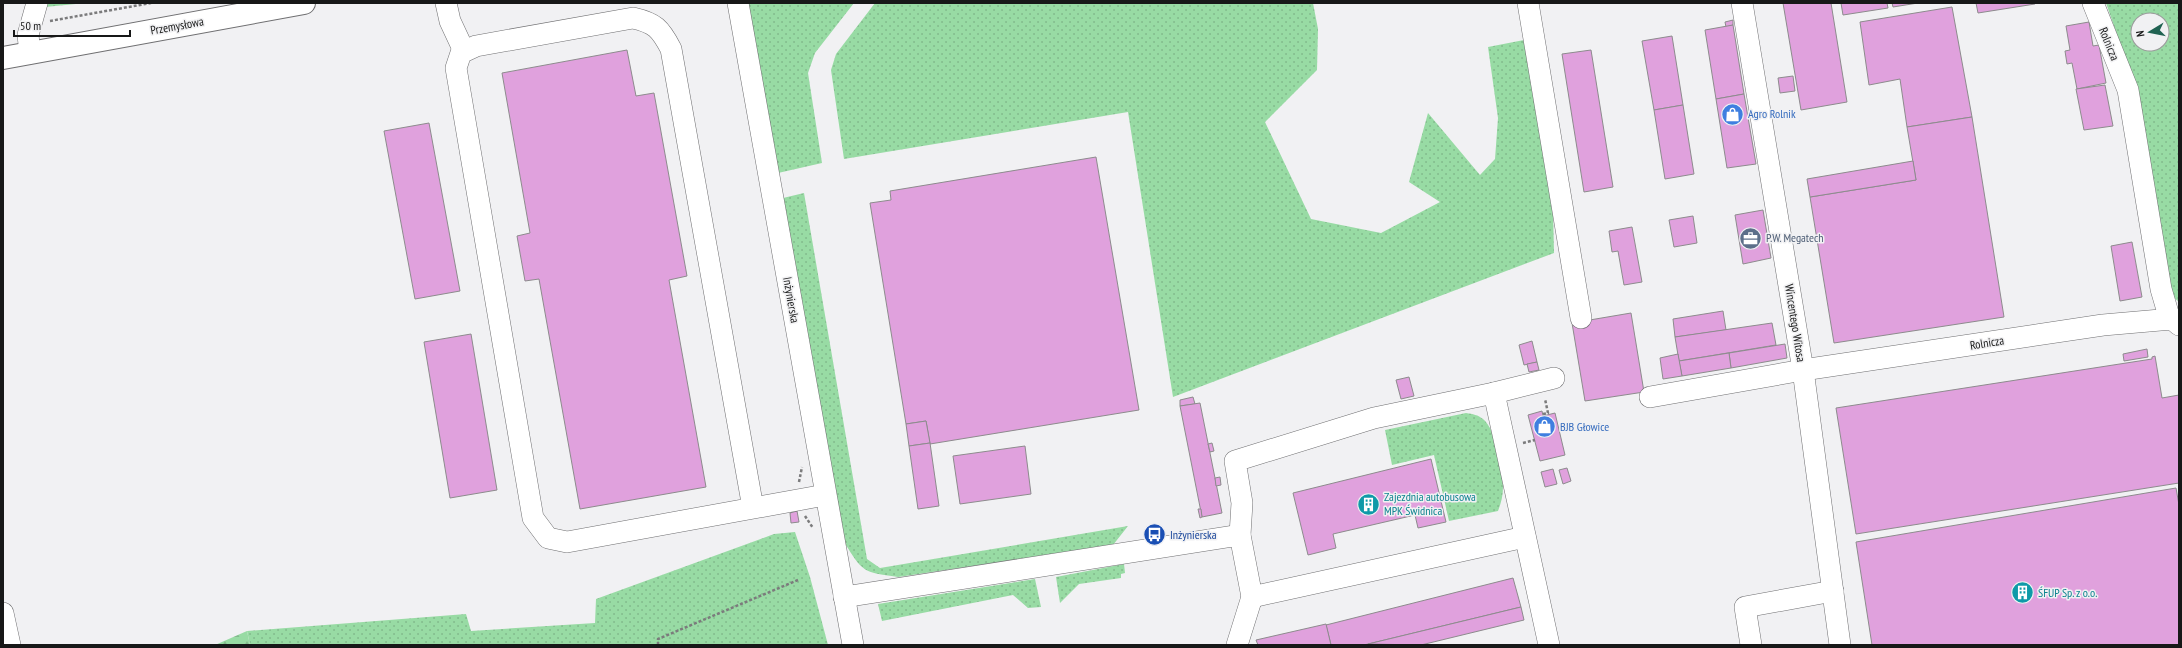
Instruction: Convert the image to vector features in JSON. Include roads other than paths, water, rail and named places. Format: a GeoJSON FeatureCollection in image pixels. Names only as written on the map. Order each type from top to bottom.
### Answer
{"type":"FeatureCollection","features":[{"type":"Feature","properties":{"kind":"main road","name":"Przemysłowa"},"geometry":{"type":"LineString","coordinates":[[3,58],[304,3]]}},
{"type":"Feature","properties":{"kind":"street"},"geometry":{"type":"LineString","coordinates":[[30,53],[28,36],[37,3]]}},
{"type":"Feature","properties":{"kind":"street"},"geometry":{"type":"LineString","coordinates":[[446,3],[450,21],[464,51]]}},
{"type":"Feature","properties":{"kind":"street","name":"Inżynierska"},"geometry":{"type":"LineString","coordinates":[[738,3],[853,645]]}},
{"type":"Feature","properties":{"kind":"street"},"geometry":{"type":"LineString","coordinates":[[1528,3],[1581,318]]}},
{"type":"Feature","properties":{"kind":"street","name":"Wincentego Witosa"},"geometry":{"type":"LineString","coordinates":[[1742,3],[1803,370],[1840,645]]}},
{"type":"Feature","properties":{"kind":"street","name":"Rolnicza"},"geometry":{"type":"LineString","coordinates":[[2093,3],[2128,90],[2161,289],[2168,313],[2176,322]]}},
{"type":"Feature","properties":{"kind":"street"},"geometry":{"type":"LineString","coordinates":[[753,508],[671,48],[662,31],[649,22],[633,18],[476,46],[464,51],[461,53],[456,68],[533,518],[548,538],[567,542],[825,495]]}},
{"type":"Feature","properties":{"kind":"street","name":"Rolnicza"},"geometry":{"type":"LineString","coordinates":[[1650,397],[1803,370],[2103,325],[2176,322]]}},
{"type":"Feature","properties":{"kind":"street"},"geometry":{"type":"LineString","coordinates":[[1237,645],[1252,597],[1240,535],[1242,503],[1235,461],[1374,418],[1494,393],[1554,378]]}},
{"type":"Feature","properties":{"kind":"street"},"geometry":{"type":"LineString","coordinates":[[1494,393],[1549,645]]}},
{"type":"Feature","properties":{"kind":"street"},"geometry":{"type":"LineString","coordinates":[[844,598],[1240,535]]}},
{"type":"Feature","properties":{"kind":"street"},"geometry":{"type":"LineString","coordinates":[[1252,597],[1525,536]]}},
{"type":"Feature","properties":{"kind":"street"},"geometry":{"type":"LineString","coordinates":[[1751,645],[1745,607],[1833,591]]}},
{"type":"Feature","properties":{"kind":"street"},"geometry":{"type":"LineString","coordinates":[[3,613],[10,645]]}},
{"type":"Feature","properties":{"kind":"place","name":"Agro Rolnik"},"geometry":{"type":"Point","coordinates":[1733,114]}},
{"type":"Feature","properties":{"kind":"place","name":"P.W. Megatech"},"geometry":{"type":"Point","coordinates":[1751,238]}},
{"type":"Feature","properties":{"kind":"place","name":"BJB Głowice"},"geometry":{"type":"Point","coordinates":[1544,427]}},
{"type":"Feature","properties":{"kind":"place","name":"Zajezdnia autobusowa MPK Świdnica"},"geometry":{"type":"Point","coordinates":[1369,504]}},
{"type":"Feature","properties":{"kind":"place","name":"Inżynierska"},"geometry":{"type":"Point","coordinates":[1154,535]}},
{"type":"Feature","properties":{"kind":"place","name":"ŚFUP Sp. z o.o."},"geometry":{"type":"Point","coordinates":[2022,593]}}]}
